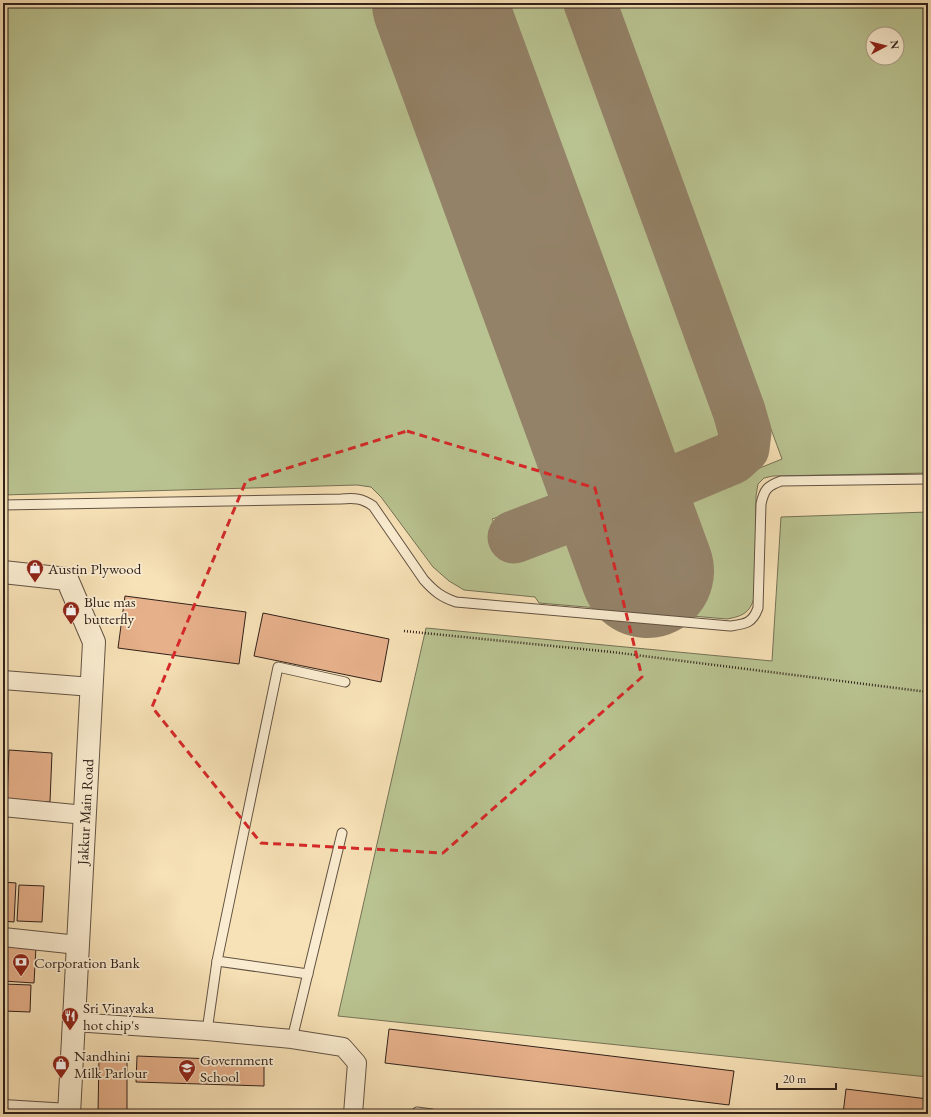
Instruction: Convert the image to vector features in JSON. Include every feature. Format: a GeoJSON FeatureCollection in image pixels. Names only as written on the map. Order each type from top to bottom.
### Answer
{"type":"FeatureCollection","features":[{"type":"Feature","properties":{"kind":"street","name":"Jakkur Main Road"},"geometry":{"type":"LineString","coordinates":[[3,572],[67,579],[94,642],[69,1113]]}},
{"type":"Feature","properties":{"kind":"street"},"geometry":{"type":"LineString","coordinates":[[3,680],[92,687]]}},
{"type":"Feature","properties":{"kind":"street"},"geometry":{"type":"LineString","coordinates":[[3,807],[85,815]]}},
{"type":"Feature","properties":{"kind":"street"},"geometry":{"type":"LineString","coordinates":[[3,937],[78,945]]}},
{"type":"Feature","properties":{"kind":"street"},"geometry":{"type":"LineString","coordinates":[[74,1022],[207,1031],[292,1039],[343,1047],[358,1063],[353,1114]]}},
{"type":"Feature","properties":{"kind":"street"},"geometry":{"type":"LineString","coordinates":[[3,1109],[69,1113]]}},
{"type":"Feature","properties":{"kind":"lane"},"geometry":{"type":"LineString","coordinates":[[3,505],[356,498],[366,500],[373,506],[424,580],[443,598],[456,602],[730,626],[745,624],[755,617],[758,608],[761,504],[763,493],[772,484],[781,481],[928,480]]}},
{"type":"Feature","properties":{"kind":"lane"},"geometry":{"type":"LineString","coordinates":[[207,1031],[217,961],[278,668],[345,682]]}},
{"type":"Feature","properties":{"kind":"lane"},"geometry":{"type":"LineString","coordinates":[[292,1039],[342,833]]}},
{"type":"Feature","properties":{"kind":"lane"},"geometry":{"type":"LineString","coordinates":[[217,961],[308,974]]}},
{"type":"Feature","properties":{"kind":"lane"},"geometry":{"type":"LineString","coordinates":[[417,1112],[432,1114]]}},
{"type":"Feature","properties":{"kind":"path"},"geometry":{"type":"LineString","coordinates":[[404,631],[620,653],[928,692]]}},
{"type":"Feature","properties":{"kind":"highlighted area"},"geometry":{"type":"Polygon","coordinates":[[[407,431],[595,488],[642,677],[443,853],[261,843],[152,707],[246,481],[407,431]]]}},
{"type":"Feature","properties":{"kind":"green space"},"geometry":{"type":"Polygon","coordinates":[[[3,3],[408,3],[583,480],[580,488],[576,491],[492,519],[515,560],[594,529],[600,531],[605,535],[624,585],[682,565],[671,538],[671,527],[677,510],[688,497],[782,459],[615,3],[928,3],[928,473],[773,476],[764,478],[758,484],[756,496],[755,594],[749,609],[746,612],[742,615],[727,619],[539,603],[535,597],[464,590],[449,581],[433,567],[381,497],[371,487],[357,485],[3,495],[3,3]]]}},
{"type":"Feature","properties":{"kind":"green space"},"geometry":{"type":"Polygon","coordinates":[[[475,3],[568,3],[721,417],[723,430],[719,438],[716,440],[657,460],[647,460],[640,455],[475,3]]]}},
{"type":"Feature","properties":{"kind":"green space"},"geometry":{"type":"Polygon","coordinates":[[[928,512],[928,1077],[338,1016],[426,628],[772,661],[781,517],[928,512]]]}},
{"type":"Feature","properties":{"kind":"building"},"geometry":{"type":"Polygon","coordinates":[[[125,596],[246,612],[239,664],[118,648],[125,596]]]}},
{"type":"Feature","properties":{"kind":"building"},"geometry":{"type":"Polygon","coordinates":[[[263,613],[389,639],[381,682],[254,656],[263,613]]]}},
{"type":"Feature","properties":{"kind":"building"},"geometry":{"type":"Polygon","coordinates":[[[3,748],[6,748],[3,797],[3,748]]]}},
{"type":"Feature","properties":{"kind":"building"},"geometry":{"type":"Polygon","coordinates":[[[9,750],[52,753],[50,802],[7,800],[9,750]]]}},
{"type":"Feature","properties":{"kind":"building"},"geometry":{"type":"Polygon","coordinates":[[[3,882],[16,883],[14,922],[3,921],[3,882]]]}},
{"type":"Feature","properties":{"kind":"building"},"geometry":{"type":"Polygon","coordinates":[[[19,885],[44,886],[42,922],[17,921],[19,885]]]}},
{"type":"Feature","properties":{"kind":"building"},"geometry":{"type":"Polygon","coordinates":[[[3,946],[36,947],[34,983],[3,981],[3,946]]]}},
{"type":"Feature","properties":{"kind":"building"},"geometry":{"type":"Polygon","coordinates":[[[3,984],[31,985],[30,1012],[3,1011],[3,984]]]}},
{"type":"Feature","properties":{"kind":"building"},"geometry":{"type":"Polygon","coordinates":[[[389,1029],[734,1071],[729,1105],[385,1063],[389,1029]]]}},
{"type":"Feature","properties":{"kind":"building"},"geometry":{"type":"Polygon","coordinates":[[[99,1056],[127,1056],[127,1114],[98,1114],[99,1056]]]}},
{"type":"Feature","properties":{"kind":"building"},"geometry":{"type":"Polygon","coordinates":[[[137,1056],[264,1061],[264,1086],[136,1082],[137,1056]]]}},
{"type":"Feature","properties":{"kind":"building"},"geometry":{"type":"Polygon","coordinates":[[[846,1089],[928,1099],[928,1114],[843,1114],[846,1089]]]}},
{"type":"Feature","properties":{"kind":"taxiway"},"geometry":{"type":"LineString","coordinates":[[590,3],[739,411],[745,432],[743,448],[732,458],[654,489],[634,492],[625,488],[612,476]]}},
{"type":"Feature","properties":{"kind":"taxiway"},"geometry":{"type":"LineString","coordinates":[[514,537],[603,502],[610,497],[613,487],[612,476]]}},
{"type":"Feature","properties":{"kind":"runway"},"geometry":{"type":"LineString","coordinates":[[439,3],[647,571]]}},
{"type":"Feature","properties":{"kind":"place","name":"Austin Plywood"},"geometry":{"type":"Point","coordinates":[35,583]}},
{"type":"Feature","properties":{"kind":"place","name":"Blue mas butterfly"},"geometry":{"type":"Point","coordinates":[71,625]}},
{"type":"Feature","properties":{"kind":"place","name":"Corporation Bank"},"geometry":{"type":"Point","coordinates":[21,977]}},
{"type":"Feature","properties":{"kind":"place","name":"Sri Vinayaka hot chip's"},"geometry":{"type":"Point","coordinates":[70,1031]}},
{"type":"Feature","properties":{"kind":"place","name":"Nandhini Milk Parlour"},"geometry":{"type":"Point","coordinates":[61,1079]}},
{"type":"Feature","properties":{"kind":"place","name":"Government School"},"geometry":{"type":"Point","coordinates":[187,1083]}}]}
